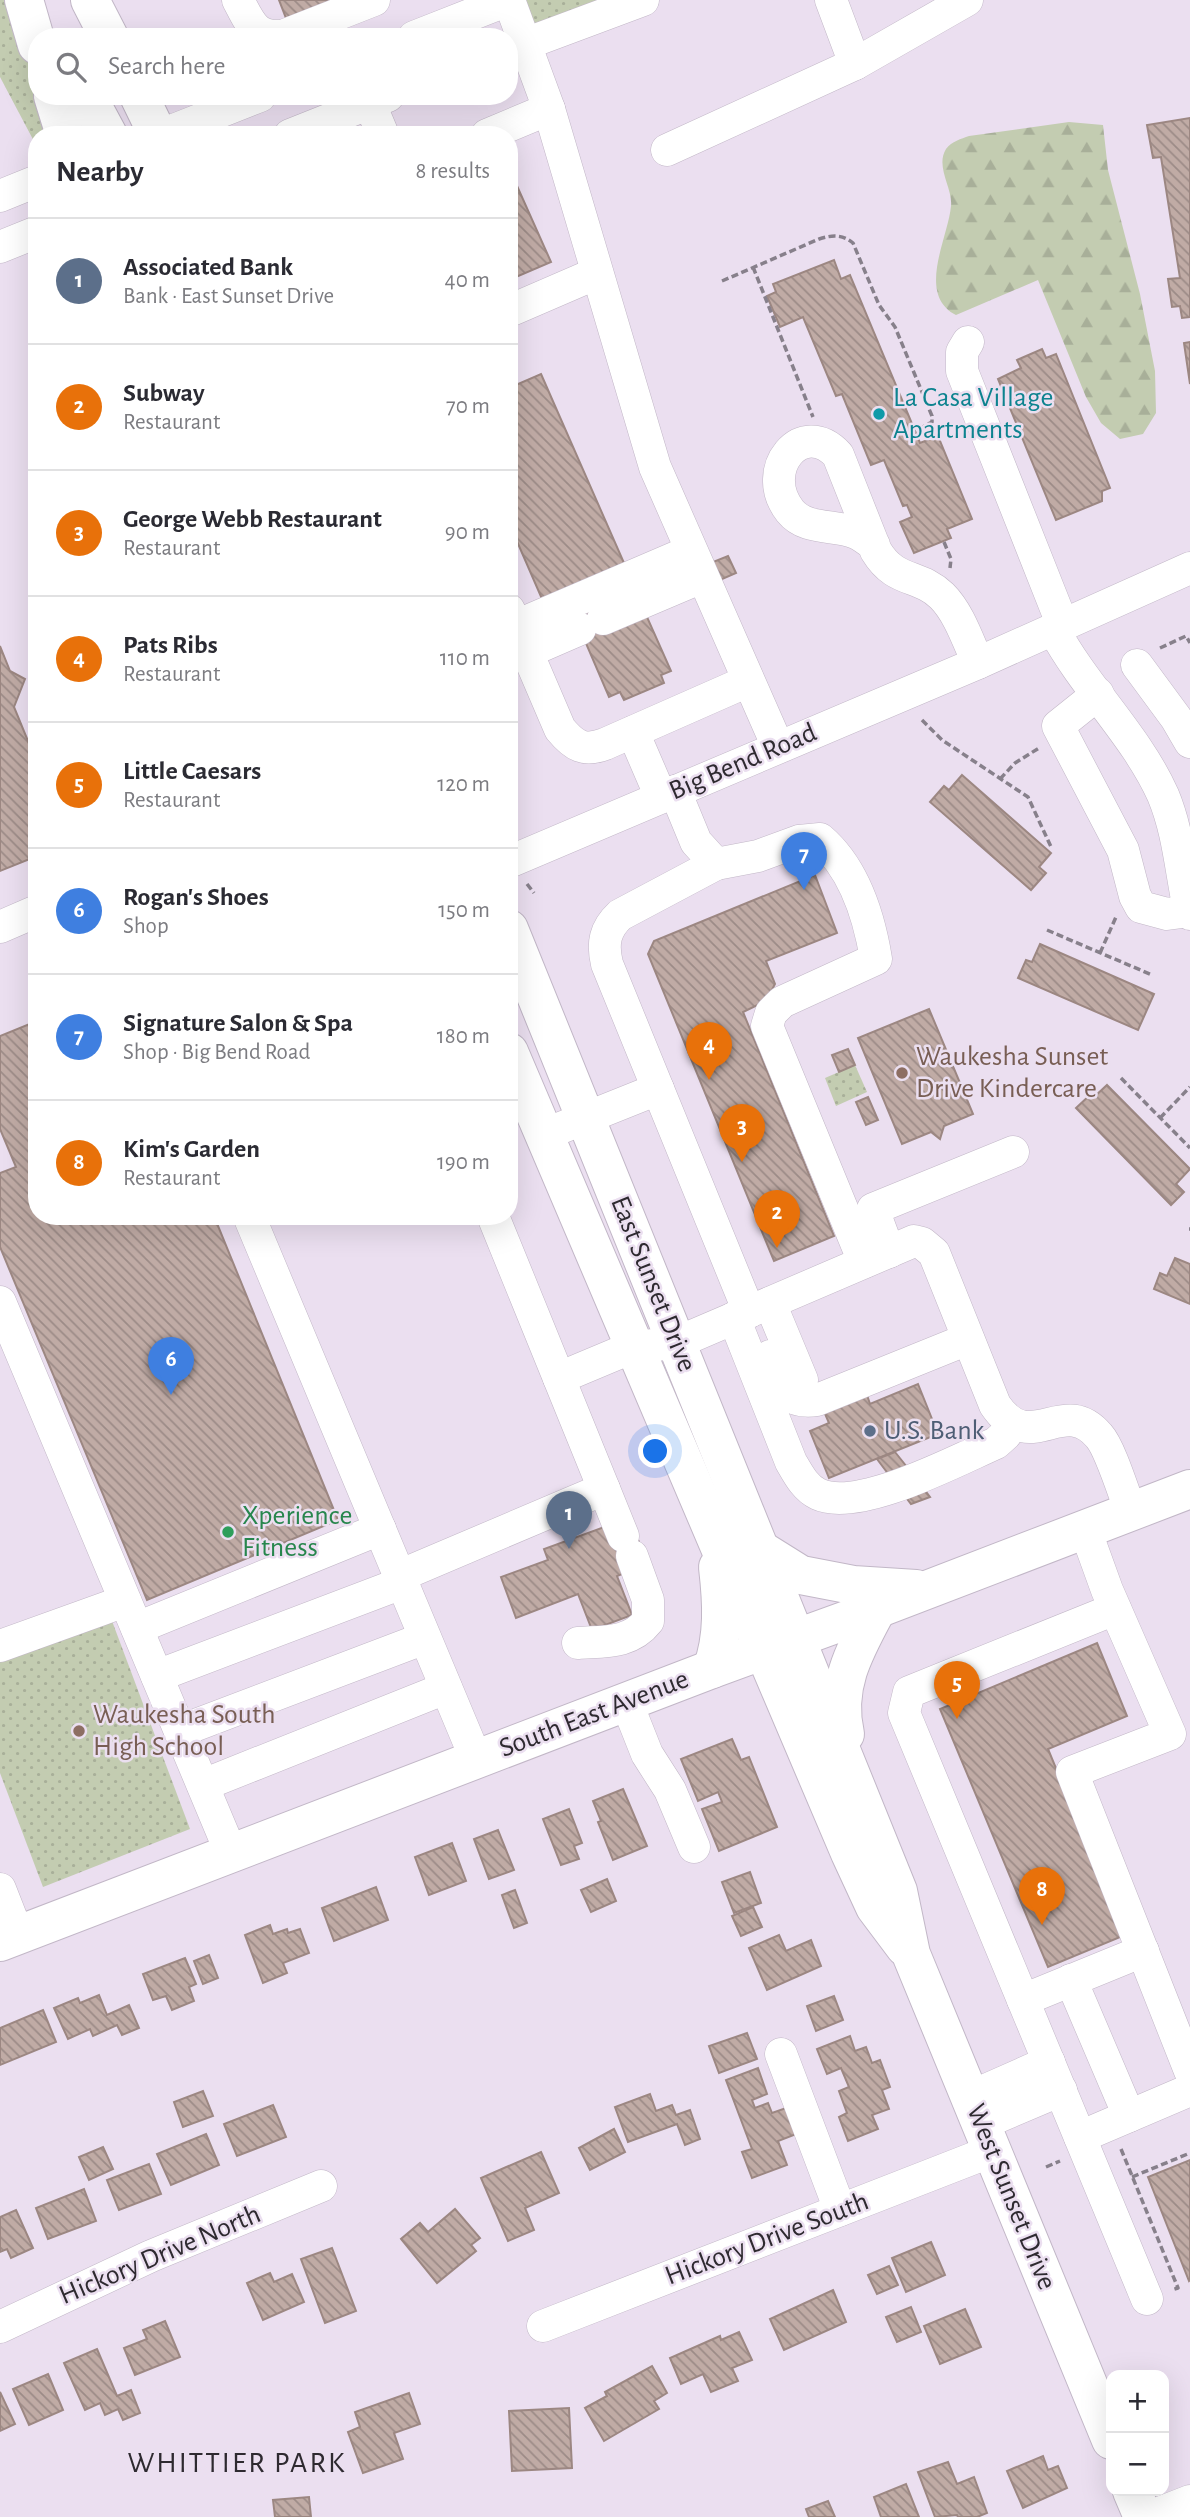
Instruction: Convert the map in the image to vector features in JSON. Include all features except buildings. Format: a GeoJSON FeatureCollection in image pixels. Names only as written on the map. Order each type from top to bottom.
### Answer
{"type":"FeatureCollection","features":[{"type":"Feature","properties":{"kind":"main road"},"geometry":{"type":"LineString","coordinates":[[24,0],[32,28]]}},
{"type":"Feature","properties":{"kind":"main road"},"geometry":{"type":"LineString","coordinates":[[37,0],[51,28]]}},
{"type":"Feature","properties":{"kind":"main road"},"geometry":{"type":"LineString","coordinates":[[90,0],[104,28]]}},
{"type":"Feature","properties":{"kind":"main road"},"geometry":{"type":"LineString","coordinates":[[56,105],[62,126]]}},
{"type":"Feature","properties":{"kind":"main road"},"geometry":{"type":"LineString","coordinates":[[93,105],[103,126]]}},
{"type":"Feature","properties":{"kind":"main road"},"geometry":{"type":"LineString","coordinates":[[144,105],[154,126]]}},
{"type":"Feature","properties":{"kind":"main road","name":"East Sunset Drive"},"geometry":{"type":"LineString","coordinates":[[518,951],[761,1550],[780,1644]]}},
{"type":"Feature","properties":{"kind":"main road","name":"East Sunset Drive"},"geometry":{"type":"LineString","coordinates":[[518,1074],[714,1537],[780,1644]]}},
{"type":"Feature","properties":{"kind":"main road","name":"South East Avenue"},"geometry":{"type":"LineString","coordinates":[[9,1938],[626,1701],[877,1609],[1190,1489]]}},
{"type":"Feature","properties":{"kind":"main road"},"geometry":{"type":"LineString","coordinates":[[712,1669],[719,1650],[722,1600],[714,1537]]}},
{"type":"Feature","properties":{"kind":"main road"},"geometry":{"type":"LineString","coordinates":[[761,1550],[801,1575],[853,1585],[926,1590]]}},
{"type":"Feature","properties":{"kind":"main road"},"geometry":{"type":"LineString","coordinates":[[859,1794],[842,1718],[842,1687],[852,1656],[877,1609]]}},
{"type":"Feature","properties":{"kind":"main road","name":"West Sunset Drive"},"geometry":{"type":"LineString","coordinates":[[780,1644],[859,1794],[898,1891],[911,1954],[1108,2433]]}},
{"type":"Feature","properties":{"kind":"main road","name":"West Sunset Drive"},"geometry":{"type":"LineString","coordinates":[[780,1644],[875,1907],[911,1954]]}},
{"type":"Feature","properties":{"kind":"main road"},"geometry":{"type":"LineString","coordinates":[[1134,2496],[1143,2517]]}},
{"type":"Feature","properties":{"kind":"street"},"geometry":{"type":"LineString","coordinates":[[238,0],[254,28]]}},
{"type":"Feature","properties":{"kind":"street"},"geometry":{"type":"LineString","coordinates":[[303,28],[374,0]]}},
{"type":"Feature","properties":{"kind":"street"},"geometry":{"type":"LineString","coordinates":[[437,28],[508,0],[513,28]]}},
{"type":"Feature","properties":{"kind":"street"},"geometry":{"type":"LineString","coordinates":[[518,46],[643,0]]}},
{"type":"Feature","properties":{"kind":"street"},"geometry":{"type":"LineString","coordinates":[[831,0],[855,64]]}},
{"type":"Feature","properties":{"kind":"street"},"geometry":{"type":"LineString","coordinates":[[667,150],[855,64],[967,0]]}},
{"type":"Feature","properties":{"kind":"street"},"geometry":{"type":"LineString","coordinates":[[518,48],[549,109],[655,467],[778,747]]}},
{"type":"Feature","properties":{"kind":"street"},"geometry":{"type":"LineString","coordinates":[[182,126],[237,105]]}},
{"type":"Feature","properties":{"kind":"street"},"geometry":{"type":"LineString","coordinates":[[313,126],[366,105]]}},
{"type":"Feature","properties":{"kind":"street"},"geometry":{"type":"LineString","coordinates":[[380,105],[382,126]]}},
{"type":"Feature","properties":{"kind":"street"},"geometry":{"type":"LineString","coordinates":[[508,126],[549,109]]}},
{"type":"Feature","properties":{"kind":"street"},"geometry":{"type":"LineString","coordinates":[[0,196],[28,185]]}},
{"type":"Feature","properties":{"kind":"street"},"geometry":{"type":"LineString","coordinates":[[0,213],[16,241]]}},
{"type":"Feature","properties":{"kind":"street"},"geometry":{"type":"LineString","coordinates":[[518,307],[597,273]]}},
{"type":"Feature","properties":{"kind":"street"},"geometry":{"type":"LineString","coordinates":[[968,342],[962,352],[962,371],[1059,628],[1161,792],[1184,849],[1190,912],[1167,914],[1141,907],[1135,896],[1123,850],[1058,726],[1098,694]]}},
{"type":"Feature","properties":{"kind":"street"},"geometry":{"type":"LineString","coordinates":[[874,545],[884,564],[893,572],[929,586],[941,595],[956,617],[978,663]]}},
{"type":"Feature","properties":{"kind":"street"},"geometry":{"type":"LineString","coordinates":[[518,629],[592,624],[696,564]]}},
{"type":"Feature","properties":{"kind":"street"},"geometry":{"type":"LineString","coordinates":[[518,629],[696,564]]}},
{"type":"Feature","properties":{"kind":"street","name":"Big Bend Road"},"geometry":{"type":"LineString","coordinates":[[518,858],[978,663],[1190,568]]}},
{"type":"Feature","properties":{"kind":"street"},"geometry":{"type":"LineString","coordinates":[[518,629],[561,729],[575,745],[585,749],[595,748],[748,681]]}},
{"type":"Feature","properties":{"kind":"street"},"geometry":{"type":"LineString","coordinates":[[1148,657],[1190,742]]}},
{"type":"Feature","properties":{"kind":"street"},"geometry":{"type":"LineString","coordinates":[[633,732],[696,842],[716,864]]}},
{"type":"Feature","properties":{"kind":"street"},"geometry":{"type":"LineString","coordinates":[[877,1257],[767,1026],[771,1013],[782,1002],[876,959],[872,931],[852,880],[835,852],[820,839],[799,841],[758,856],[716,864],[620,915],[609,925],[605,936],[607,964],[751,1311],[791,1462],[800,1478],[818,1494],[843,1499],[883,1490],[996,1443],[1006,1434],[1011,1423]]}},
{"type":"Feature","properties":{"kind":"street"},"geometry":{"type":"LineString","coordinates":[[0,927],[28,915]]}},
{"type":"Feature","properties":{"kind":"street"},"geometry":{"type":"LineString","coordinates":[[543,1135],[659,1089]]}},
{"type":"Feature","properties":{"kind":"street"},"geometry":{"type":"LineString","coordinates":[[877,1257],[873,1209],[1013,1152]]}},
{"type":"Feature","properties":{"kind":"street"},"geometry":{"type":"LineString","coordinates":[[254,1225],[476,1759]]}},
{"type":"Feature","properties":{"kind":"street"},"geometry":{"type":"LineString","coordinates":[[497,1225],[648,1600],[649,1621],[636,1633],[617,1641],[578,1643]]}},
{"type":"Feature","properties":{"kind":"street"},"geometry":{"type":"LineString","coordinates":[[559,1378],[633,1347],[676,1343],[914,1241],[922,1243],[934,1253],[995,1405],[1011,1423],[1029,1428],[1072,1419],[1090,1428],[1104,1442],[1131,1512]]}},
{"type":"Feature","properties":{"kind":"street"},"geometry":{"type":"LineString","coordinates":[[0,1302],[231,1853]]}},
{"type":"Feature","properties":{"kind":"street"},"geometry":{"type":"LineString","coordinates":[[751,1311],[746,1325],[763,1343],[787,1394],[799,1400],[810,1401],[968,1339]]}},
{"type":"Feature","properties":{"kind":"street"},"geometry":{"type":"LineString","coordinates":[[157,1676],[401,1579],[604,1489]]}},
{"type":"Feature","properties":{"kind":"street"},"geometry":{"type":"LineString","coordinates":[[0,1646],[131,1614],[380,1529]]}},
{"type":"Feature","properties":{"kind":"street"},"geometry":{"type":"LineString","coordinates":[[1085,1529],[1115,1609],[1170,1734],[1072,1772],[1190,2070]]}},
{"type":"Feature","properties":{"kind":"street"},"geometry":{"type":"LineString","coordinates":[[1115,1609],[909,1692],[904,1713],[1147,2299]]}},
{"type":"Feature","properties":{"kind":"street"},"geometry":{"type":"LineString","coordinates":[[180,1731],[425,1638]]}},
{"type":"Feature","properties":{"kind":"street"},"geometry":{"type":"LineString","coordinates":[[203,1786],[446,1688]]}},
{"type":"Feature","properties":{"kind":"street"},"geometry":{"type":"LineString","coordinates":[[626,1701],[647,1754],[670,1790],[694,1847]]}},
{"type":"Feature","properties":{"kind":"street"},"geometry":{"type":"LineString","coordinates":[[0,1889],[9,1938]]}},
{"type":"Feature","properties":{"kind":"street"},"geometry":{"type":"LineString","coordinates":[[1023,2000],[1143,1951]]}},
{"type":"Feature","properties":{"kind":"street"},"geometry":{"type":"LineString","coordinates":[[1071,1980],[1129,2116]]}},
{"type":"Feature","properties":{"kind":"street"},"geometry":{"type":"LineString","coordinates":[[781,2054],[840,2210]]}},
{"type":"Feature","properties":{"kind":"street","name":"Hickory Drive South"},"geometry":{"type":"LineString","coordinates":[[542,2326],[840,2210],[1055,2076],[1103,2056]]}},
{"type":"Feature","properties":{"kind":"street"},"geometry":{"type":"LineString","coordinates":[[1080,2137],[1190,2090]]}},
{"type":"Feature","properties":{"kind":"street","name":"Hickory Drive North"},"geometry":{"type":"LineString","coordinates":[[0,2327],[151,2256],[321,2186]]}},
{"type":"Feature","properties":{"kind":"street"},"geometry":{"type":"LineString","coordinates":[[1149,2517],[1190,2501]]}},
{"type":"Feature","properties":{"kind":"path"},"geometry":{"type":"LineString","coordinates":[[722,281],[819,239],[830,236],[847,238],[853,243],[879,305],[895,327],[932,416],[932,422],[928,426],[915,431]]}},
{"type":"Feature","properties":{"kind":"path"},"geometry":{"type":"LineString","coordinates":[[944,542],[951,559],[948,576]]}},
{"type":"Feature","properties":{"kind":"path"},"geometry":{"type":"LineString","coordinates":[[1148,657],[1186,636],[1190,643]]}},
{"type":"Feature","properties":{"kind":"path"},"geometry":{"type":"LineString","coordinates":[[922,720],[942,740],[1028,797],[1052,849]]}},
{"type":"Feature","properties":{"kind":"path"},"geometry":{"type":"LineString","coordinates":[[1000,779],[1022,758],[1062,735]]}},
{"type":"Feature","properties":{"kind":"path"},"geometry":{"type":"LineString","coordinates":[[1100,953],[1116,917],[1135,896]]}},
{"type":"Feature","properties":{"kind":"path"},"geometry":{"type":"LineString","coordinates":[[1047,930],[1152,975]]}},
{"type":"Feature","properties":{"kind":"path"},"geometry":{"type":"LineString","coordinates":[[1121,1078],[1190,1148]]}},
{"type":"Feature","properties":{"kind":"path"},"geometry":{"type":"LineString","coordinates":[[1160,1118],[1190,1087]]}},
{"type":"Feature","properties":{"kind":"path"},"geometry":{"type":"LineString","coordinates":[[1120,2147],[1178,2288],[1147,2299]]}},
{"type":"Feature","properties":{"kind":"path"},"geometry":{"type":"LineString","coordinates":[[1132,2177],[1190,2153]]}},
{"type":"Feature","properties":{"kind":"green space"},"geometry":{"type":"Polygon","coordinates":[[[0,0],[13,0],[28,41],[28,105],[42,105],[52,126],[28,126],[28,130],[0,77],[0,0]]]}},
{"type":"Feature","properties":{"kind":"green space"},"geometry":{"type":"Polygon","coordinates":[[[509,0],[642,0],[525,43],[509,0]]]}},
{"type":"Feature","properties":{"kind":"green space"},"geometry":{"type":"Polygon","coordinates":[[[1069,122],[1103,125],[1108,170],[1140,294],[1155,371],[1156,413],[1143,434],[1120,439],[1101,423],[1086,397],[1038,280],[956,315],[944,306],[938,294],[937,265],[951,206],[942,163],[946,149],[954,142],[969,136],[1069,122]]]}},
{"type":"Feature","properties":{"kind":"green space"},"geometry":{"type":"Polygon","coordinates":[[[855,1065],[867,1092],[836,1106],[825,1078],[855,1065]]]}},
{"type":"Feature","properties":{"kind":"green space"},"geometry":{"type":"Polygon","coordinates":[[[112,1621],[190,1829],[43,1887],[0,1773],[0,1662],[112,1621]]]}},
{"type":"Feature","properties":{"kind":"place","name":"La Casa Village Apartments"},"geometry":{"type":"Point","coordinates":[879,414]}},
{"type":"Feature","properties":{"kind":"place","name":"Signature Salon & Spa"},"geometry":{"type":"Point","coordinates":[804,890]}},
{"type":"Feature","properties":{"kind":"place","name":"Waukesha Sunset Drive Kindercare"},"geometry":{"type":"Point","coordinates":[902,1073]}},
{"type":"Feature","properties":{"kind":"place","name":"Pats Ribs"},"geometry":{"type":"Point","coordinates":[709,1080]}},
{"type":"Feature","properties":{"kind":"place","name":"George Webb Restaurant"},"geometry":{"type":"Point","coordinates":[742,1162]}},
{"type":"Feature","properties":{"kind":"place","name":"Subway"},"geometry":{"type":"Point","coordinates":[777,1248]}},
{"type":"Feature","properties":{"kind":"place","name":"Rogan's Shoes"},"geometry":{"type":"Point","coordinates":[171,1395]}},
{"type":"Feature","properties":{"kind":"place","name":"U.S. Bank"},"geometry":{"type":"Point","coordinates":[870,1431]}},
{"type":"Feature","properties":{"kind":"place","name":"Xperience Fitness"},"geometry":{"type":"Point","coordinates":[228,1532]}},
{"type":"Feature","properties":{"kind":"place","name":"Associated Bank"},"geometry":{"type":"Point","coordinates":[569,1549]}},
{"type":"Feature","properties":{"kind":"place","name":"Little Caesars"},"geometry":{"type":"Point","coordinates":[957,1719]}},
{"type":"Feature","properties":{"kind":"place","name":"Waukesha South High School"},"geometry":{"type":"Point","coordinates":[79,1731]}},
{"type":"Feature","properties":{"kind":"place","name":"Kim's Garden"},"geometry":{"type":"Point","coordinates":[1042,1925]}},
{"type":"Feature","properties":{"kind":"district","name":"WHITTIER PARK"},"geometry":{"type":"Point","coordinates":[237,2463]}}]}
